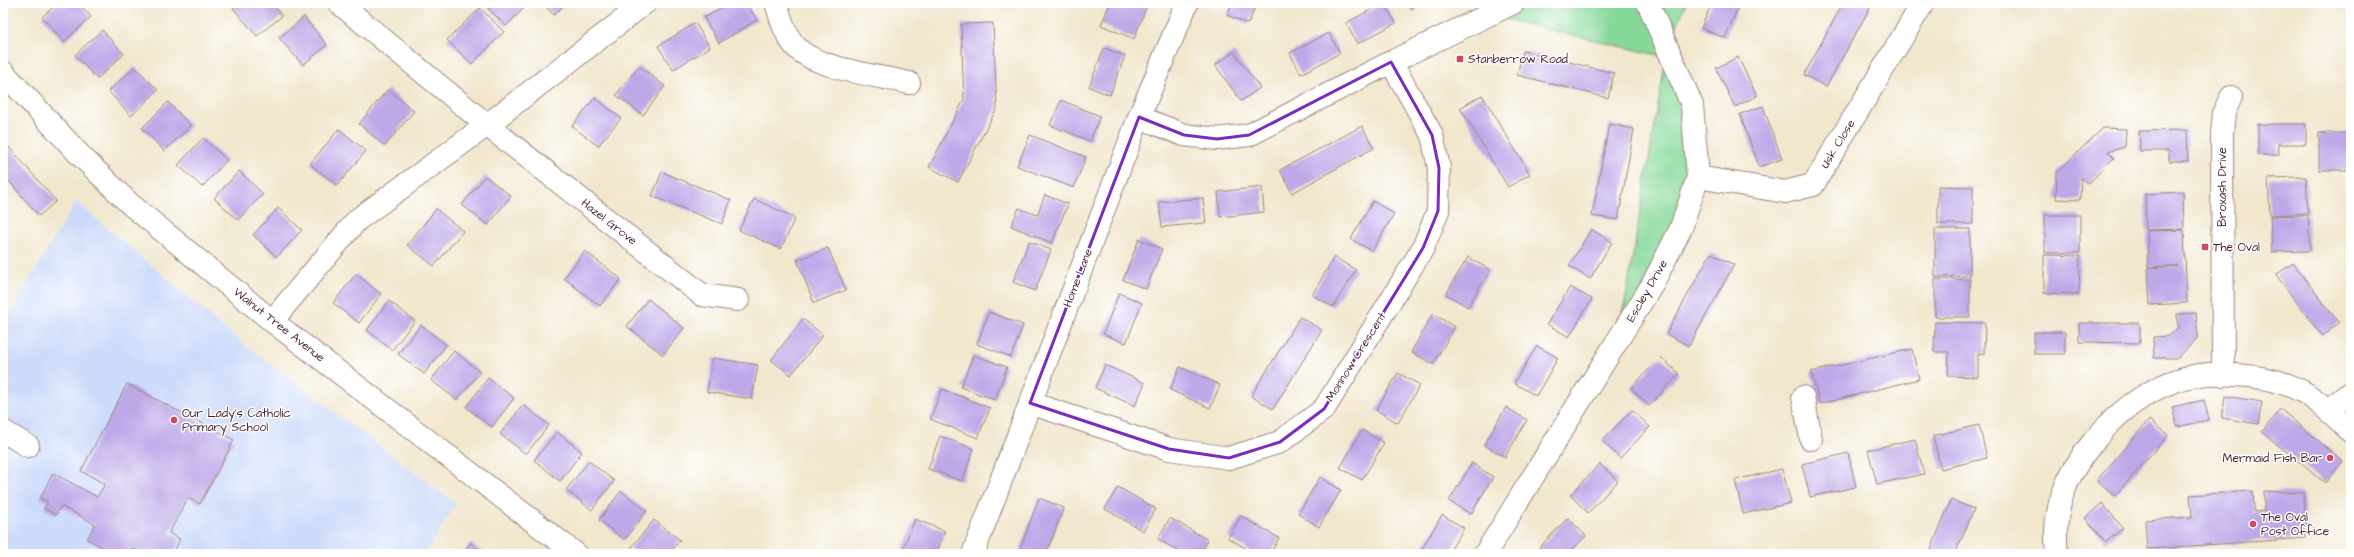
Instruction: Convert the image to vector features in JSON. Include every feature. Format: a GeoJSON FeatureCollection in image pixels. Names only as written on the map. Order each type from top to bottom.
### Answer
{"type":"FeatureCollection","features":[{"type":"Feature","properties":{"kind":"street","name":"Hazel Grove"},"geometry":{"type":"LineString","coordinates":[[339,3],[487,125],[702,295],[738,300]]}},
{"type":"Feature","properties":{"kind":"street"},"geometry":{"type":"LineString","coordinates":[[272,321],[357,220],[487,125],[645,3]]}},
{"type":"Feature","properties":{"kind":"street"},"geometry":{"type":"LineString","coordinates":[[776,3],[784,30],[798,50],[821,63],[909,83]]}},
{"type":"Feature","properties":{"kind":"street","name":"Home Lane"},"geometry":{"type":"LineString","coordinates":[[973,554],[1139,117],[1187,3]]}},
{"type":"Feature","properties":{"kind":"street"},"geometry":{"type":"LineString","coordinates":[[1139,117],[1184,135],[1217,140],[1249,135],[1391,62],[1512,3]]}},
{"type":"Feature","properties":{"kind":"street","name":"Escley Drive"},"geometry":{"type":"LineString","coordinates":[[1485,554],[1652,285],[1681,228],[1698,177],[1692,105],[1648,3]]}},
{"type":"Feature","properties":{"kind":"street","name":"Usk Close"},"geometry":{"type":"LineString","coordinates":[[1698,177],[1785,192],[1813,185],[1923,3]]}},
{"type":"Feature","properties":{"kind":"street","name":"Monnow Crescent"},"geometry":{"type":"LineString","coordinates":[[1030,403],[1169,449],[1229,458],[1280,442],[1324,409],[1423,248],[1438,211],[1439,168],[1432,135],[1391,62]]}},
{"type":"Feature","properties":{"kind":"street","name":"Walnut Tree Avenue"},"geometry":{"type":"LineString","coordinates":[[3,72],[78,153],[130,204],[272,321],[576,554]]}},
{"type":"Feature","properties":{"kind":"street","name":"Broxash Drive"},"geometry":{"type":"LineString","coordinates":[[2223,375],[2222,133],[2224,112],[2231,97]]}},
{"type":"Feature","properties":{"kind":"street"},"geometry":{"type":"LineString","coordinates":[[2057,554],[2056,529],[2060,499],[2078,463],[2104,427],[2123,410],[2152,391],[2182,379],[2208,374],[2250,376],[2274,380],[2304,393],[2328,410],[2351,432]]}},
{"type":"Feature","properties":{"kind":"street"},"geometry":{"type":"LineString","coordinates":[[2328,410],[2351,392]]}},
{"type":"Feature","properties":{"kind":"street"},"geometry":{"type":"LineString","coordinates":[[1803,397],[1811,439]]}},
{"type":"Feature","properties":{"kind":"street"},"geometry":{"type":"LineString","coordinates":[[3,431],[28,446]]}},
{"type":"Feature","properties":{"kind":"highlighted area"},"geometry":{"type":"Polygon","coordinates":[[[1391,62],[1432,135],[1439,168],[1438,211],[1423,248],[1324,409],[1280,442],[1229,458],[1169,449],[1030,403],[1139,117],[1184,135],[1217,139],[1249,135],[1391,62]]]}},
{"type":"Feature","properties":{"kind":"shaded area","name":"Our Lady's Catholic Primary School"},"geometry":{"type":"Polygon","coordinates":[[[76,201],[235,337],[456,504],[425,554],[3,554],[3,325],[76,201]]]}},
{"type":"Feature","properties":{"kind":"green space"},"geometry":{"type":"Polygon","coordinates":[[[1513,3],[1686,3],[1668,49],[1698,177],[1619,338],[1666,57],[1487,15],[1513,3]]]}},
{"type":"Feature","properties":{"kind":"building"},"geometry":{"type":"Polygon","coordinates":[[[58,3],[79,3],[91,17],[64,42],[42,17],[58,3]]]}},
{"type":"Feature","properties":{"kind":"building"},"geometry":{"type":"Polygon","coordinates":[[[239,3],[272,3],[282,16],[257,36],[233,8],[239,3]]]}},
{"type":"Feature","properties":{"kind":"building"},"geometry":{"type":"Polygon","coordinates":[[[483,3],[529,3],[506,26],[483,3]]]}},
{"type":"Feature","properties":{"kind":"building"},"geometry":{"type":"Polygon","coordinates":[[[542,3],[566,3],[554,15],[542,3]]]}},
{"type":"Feature","properties":{"kind":"building"},"geometry":{"type":"Polygon","coordinates":[[[730,3],[746,3],[757,20],[719,43],[704,18],[730,3]]]}},
{"type":"Feature","properties":{"kind":"building"},"geometry":{"type":"Polygon","coordinates":[[[1110,3],[1148,3],[1134,39],[1101,25],[1110,3]]]}},
{"type":"Feature","properties":{"kind":"building"},"geometry":{"type":"Polygon","coordinates":[[[1232,3],[1257,3],[1248,24],[1227,15],[1232,3]]]}},
{"type":"Feature","properties":{"kind":"building"},"geometry":{"type":"Polygon","coordinates":[[[1384,3],[1396,23],[1357,44],[1346,23],[1384,3]]]}},
{"type":"Feature","properties":{"kind":"building"},"geometry":{"type":"Polygon","coordinates":[[[1408,3],[1422,3],[1411,9],[1408,3]]]}},
{"type":"Feature","properties":{"kind":"building"},"geometry":{"type":"Polygon","coordinates":[[[1712,3],[1740,3],[1725,38],[1701,28],[1712,3]]]}},
{"type":"Feature","properties":{"kind":"building"},"geometry":{"type":"Polygon","coordinates":[[[1843,3],[1866,3],[1871,6],[1826,87],[1804,75],[1843,3]]]}},
{"type":"Feature","properties":{"kind":"building"},"geometry":{"type":"Polygon","coordinates":[[[480,8],[504,32],[472,64],[447,40],[480,8]]]}},
{"type":"Feature","properties":{"kind":"building"},"geometry":{"type":"Polygon","coordinates":[[[304,17],[327,45],[303,65],[279,38],[304,17]]]}},
{"type":"Feature","properties":{"kind":"building"},"geometry":{"type":"Polygon","coordinates":[[[695,23],[710,47],[673,70],[658,46],[695,23]]]}},
{"type":"Feature","properties":{"kind":"building"},"geometry":{"type":"Polygon","coordinates":[[[993,23],[997,108],[958,182],[929,167],[964,100],[961,24],[993,23]]]}},
{"type":"Feature","properties":{"kind":"building"},"geometry":{"type":"Polygon","coordinates":[[[102,30],[124,54],[97,79],[75,55],[102,30]]]}},
{"type":"Feature","properties":{"kind":"building"},"geometry":{"type":"Polygon","coordinates":[[[1329,33],[1340,53],[1301,74],[1290,53],[1329,33]]]}},
{"type":"Feature","properties":{"kind":"building"},"geometry":{"type":"Polygon","coordinates":[[[1104,48],[1125,56],[1110,95],[1089,87],[1104,48]]]}},
{"type":"Feature","properties":{"kind":"building"},"geometry":{"type":"Polygon","coordinates":[[[1523,51],[1614,73],[1608,98],[1517,75],[1523,51]]]}},
{"type":"Feature","properties":{"kind":"building"},"geometry":{"type":"Polygon","coordinates":[[[1234,52],[1260,88],[1241,101],[1215,65],[1234,52]]]}},
{"type":"Feature","properties":{"kind":"building"},"geometry":{"type":"Polygon","coordinates":[[[1738,57],[1757,96],[1735,107],[1716,68],[1738,57]]]}},
{"type":"Feature","properties":{"kind":"building"},"geometry":{"type":"Polygon","coordinates":[[[639,66],[665,86],[643,115],[616,95],[639,66]]]}},
{"type":"Feature","properties":{"kind":"building"},"geometry":{"type":"Polygon","coordinates":[[[135,67],[158,90],[131,116],[108,91],[135,67]]]}},
{"type":"Feature","properties":{"kind":"building"},"geometry":{"type":"Polygon","coordinates":[[[388,89],[414,111],[385,146],[359,124],[388,89]]]}},
{"type":"Feature","properties":{"kind":"building"},"geometry":{"type":"Polygon","coordinates":[[[1482,95],[1530,174],[1508,187],[1460,108],[1482,95]]]}},
{"type":"Feature","properties":{"kind":"building"},"geometry":{"type":"Polygon","coordinates":[[[595,98],[621,118],[598,146],[572,126],[595,98]]]}},
{"type":"Feature","properties":{"kind":"building"},"geometry":{"type":"Polygon","coordinates":[[[1061,100],[1100,116],[1090,141],[1050,125],[1061,100]]]}},
{"type":"Feature","properties":{"kind":"building"},"geometry":{"type":"Polygon","coordinates":[[[168,102],[191,126],[164,151],[142,128],[168,102]]]}},
{"type":"Feature","properties":{"kind":"building"},"geometry":{"type":"Polygon","coordinates":[[[1763,106],[1782,159],[1759,167],[1740,114],[1763,106]]]}},
{"type":"Feature","properties":{"kind":"building"},"geometry":{"type":"Polygon","coordinates":[[[1609,124],[1634,129],[1618,220],[1592,216],[1609,124]]]}},
{"type":"Feature","properties":{"kind":"building"},"geometry":{"type":"Polygon","coordinates":[[[2258,124],[2306,124],[2306,144],[2278,144],[2279,155],[2258,155],[2258,124]]]}},
{"type":"Feature","properties":{"kind":"building"},"geometry":{"type":"Polygon","coordinates":[[[1362,126],[1374,148],[1292,193],[1280,170],[1362,126]]]}},
{"type":"Feature","properties":{"kind":"building"},"geometry":{"type":"Polygon","coordinates":[[[2103,128],[2126,129],[2125,147],[2108,152],[2114,158],[2088,184],[2081,177],[2080,200],[2056,199],[2057,172],[2103,128]]]}},
{"type":"Feature","properties":{"kind":"building"},"geometry":{"type":"Polygon","coordinates":[[[339,129],[366,151],[337,186],[310,164],[339,129]]]}},
{"type":"Feature","properties":{"kind":"building"},"geometry":{"type":"Polygon","coordinates":[[[2187,130],[2188,161],[2169,161],[2169,151],[2140,151],[2139,131],[2187,130]]]}},
{"type":"Feature","properties":{"kind":"building"},"geometry":{"type":"Polygon","coordinates":[[[2319,133],[2351,133],[2351,170],[2319,170],[2319,133]]]}},
{"type":"Feature","properties":{"kind":"building"},"geometry":{"type":"Polygon","coordinates":[[[1030,135],[1086,157],[1074,188],[1017,166],[1030,135]]]}},
{"type":"Feature","properties":{"kind":"building"},"geometry":{"type":"Polygon","coordinates":[[[203,138],[227,160],[202,187],[178,165],[203,138]]]}},
{"type":"Feature","properties":{"kind":"building"},"geometry":{"type":"Polygon","coordinates":[[[3,140],[56,201],[39,216],[3,174],[3,140]]]}},
{"type":"Feature","properties":{"kind":"building"},"geometry":{"type":"Polygon","coordinates":[[[239,171],[263,194],[238,220],[214,198],[239,171]]]}},
{"type":"Feature","properties":{"kind":"building"},"geometry":{"type":"Polygon","coordinates":[[[662,172],[731,200],[722,224],[652,196],[662,172]]]}},
{"type":"Feature","properties":{"kind":"building"},"geometry":{"type":"Polygon","coordinates":[[[485,176],[511,196],[488,225],[462,205],[485,176]]]}},
{"type":"Feature","properties":{"kind":"building"},"geometry":{"type":"Polygon","coordinates":[[[2306,177],[2308,213],[2270,215],[2268,178],[2306,177]]]}},
{"type":"Feature","properties":{"kind":"building"},"geometry":{"type":"Polygon","coordinates":[[[1938,186],[1973,187],[1973,224],[1938,224],[1938,186]]]}},
{"type":"Feature","properties":{"kind":"building"},"geometry":{"type":"Polygon","coordinates":[[[1262,187],[1264,212],[1220,217],[1218,192],[1262,187]]]}},
{"type":"Feature","properties":{"kind":"building"},"geometry":{"type":"Polygon","coordinates":[[[2183,192],[2184,229],[2146,230],[2145,194],[2183,192]]]}},
{"type":"Feature","properties":{"kind":"building"},"geometry":{"type":"Polygon","coordinates":[[[1045,195],[1068,204],[1052,243],[1011,226],[1019,208],[1037,215],[1045,195]]]}},
{"type":"Feature","properties":{"kind":"building"},"geometry":{"type":"Polygon","coordinates":[[[1203,198],[1206,223],[1162,227],[1159,202],[1203,198]]]}},
{"type":"Feature","properties":{"kind":"building"},"geometry":{"type":"Polygon","coordinates":[[[754,199],[795,218],[781,249],[739,230],[754,199]]]}},
{"type":"Feature","properties":{"kind":"building"},"geometry":{"type":"Polygon","coordinates":[[[1373,201],[1394,214],[1372,251],[1351,239],[1373,201]]]}},
{"type":"Feature","properties":{"kind":"building"},"geometry":{"type":"Polygon","coordinates":[[[278,208],[302,230],[277,257],[253,235],[278,208]]]}},
{"type":"Feature","properties":{"kind":"building"},"geometry":{"type":"Polygon","coordinates":[[[436,209],[463,231],[434,266],[407,245],[436,209]]]}},
{"type":"Feature","properties":{"kind":"building"},"geometry":{"type":"Polygon","coordinates":[[[2045,215],[2080,215],[2080,253],[2045,253],[2045,215]]]}},
{"type":"Feature","properties":{"kind":"building"},"geometry":{"type":"Polygon","coordinates":[[[2308,215],[2310,251],[2272,252],[2270,216],[2308,215]]]}},
{"type":"Feature","properties":{"kind":"building"},"geometry":{"type":"Polygon","coordinates":[[[1591,229],[1612,242],[1590,279],[1569,266],[1591,229]]]}},
{"type":"Feature","properties":{"kind":"building"},"geometry":{"type":"Polygon","coordinates":[[[1935,229],[1970,229],[1970,276],[1935,277],[1935,229]]]}},
{"type":"Feature","properties":{"kind":"building"},"geometry":{"type":"Polygon","coordinates":[[[2184,230],[2187,303],[2150,305],[2148,268],[2177,266],[2148,267],[2147,231],[2184,230]]]}},
{"type":"Feature","properties":{"kind":"building"},"geometry":{"type":"Polygon","coordinates":[[[1139,239],[1162,249],[1146,289],[1123,280],[1139,239]]]}},
{"type":"Feature","properties":{"kind":"building"},"geometry":{"type":"Polygon","coordinates":[[[1029,241],[1051,250],[1035,291],[1013,282],[1029,241]]]}},
{"type":"Feature","properties":{"kind":"building"},"geometry":{"type":"Polygon","coordinates":[[[828,248],[846,290],[814,303],[797,260],[828,248]]]}},
{"type":"Feature","properties":{"kind":"building"},"geometry":{"type":"Polygon","coordinates":[[[585,251],[621,279],[600,306],[564,278],[585,251]]]}},
{"type":"Feature","properties":{"kind":"building"},"geometry":{"type":"Polygon","coordinates":[[[1711,253],[1734,265],[1689,346],[1666,334],[1711,253]]]}},
{"type":"Feature","properties":{"kind":"building"},"geometry":{"type":"Polygon","coordinates":[[[2044,255],[2080,256],[2079,294],[2044,293],[2044,255]]]}},
{"type":"Feature","properties":{"kind":"building"},"geometry":{"type":"Polygon","coordinates":[[[1334,257],[1356,270],[1333,307],[1312,295],[1334,257]]]}},
{"type":"Feature","properties":{"kind":"building"},"geometry":{"type":"Polygon","coordinates":[[[1468,257],[1490,270],[1468,307],[1446,294],[1468,257]]]}},
{"type":"Feature","properties":{"kind":"building"},"geometry":{"type":"Polygon","coordinates":[[[2293,263],[2339,323],[2322,336],[2276,275],[2293,263]]]}},
{"type":"Feature","properties":{"kind":"building"},"geometry":{"type":"Polygon","coordinates":[[[356,274],[381,294],[359,323],[333,303],[356,274]]]}},
{"type":"Feature","properties":{"kind":"building"},"geometry":{"type":"Polygon","coordinates":[[[1935,279],[1970,279],[1970,317],[1935,317],[1935,279]]]}},
{"type":"Feature","properties":{"kind":"building"},"geometry":{"type":"Polygon","coordinates":[[[1570,287],[1592,299],[1569,337],[1547,324],[1570,287]]]}},
{"type":"Feature","properties":{"kind":"building"},"geometry":{"type":"Polygon","coordinates":[[[1119,293],[1142,303],[1126,343],[1103,334],[1119,293]]]}},
{"type":"Feature","properties":{"kind":"building"},"geometry":{"type":"Polygon","coordinates":[[[648,299],[684,328],[663,355],[627,326],[648,299]]]}},
{"type":"Feature","properties":{"kind":"building"},"geometry":{"type":"Polygon","coordinates":[[[389,301],[415,321],[392,350],[367,330],[389,301]]]}},
{"type":"Feature","properties":{"kind":"building"},"geometry":{"type":"Polygon","coordinates":[[[989,312],[1023,325],[1011,357],[977,344],[989,312]]]}},
{"type":"Feature","properties":{"kind":"building"},"geometry":{"type":"Polygon","coordinates":[[[2196,313],[2198,337],[2178,358],[2154,358],[2153,337],[2169,336],[2178,328],[2177,314],[2196,313]]]}},
{"type":"Feature","properties":{"kind":"building"},"geometry":{"type":"Polygon","coordinates":[[[1433,314],[1455,327],[1433,364],[1411,352],[1433,314]]]}},
{"type":"Feature","properties":{"kind":"building"},"geometry":{"type":"Polygon","coordinates":[[[1300,317],[1322,330],[1273,409],[1251,396],[1300,317]]]}},
{"type":"Feature","properties":{"kind":"building"},"geometry":{"type":"Polygon","coordinates":[[[803,319],[823,335],[791,375],[771,360],[803,319]]]}},
{"type":"Feature","properties":{"kind":"building"},"geometry":{"type":"Polygon","coordinates":[[[1935,322],[1985,323],[1984,354],[1978,353],[1978,377],[1948,376],[1949,352],[1934,352],[1935,322]]]}},
{"type":"Feature","properties":{"kind":"building"},"geometry":{"type":"Polygon","coordinates":[[[2079,323],[2140,323],[2140,343],[2079,342],[2079,323]]]}},
{"type":"Feature","properties":{"kind":"building"},"geometry":{"type":"Polygon","coordinates":[[[421,325],[446,345],[424,374],[398,354],[421,325]]]}},
{"type":"Feature","properties":{"kind":"building"},"geometry":{"type":"Polygon","coordinates":[[[2034,332],[2065,332],[2065,354],[2034,354],[2034,332]]]}},
{"type":"Feature","properties":{"kind":"building"},"geometry":{"type":"Polygon","coordinates":[[[1537,346],[1558,358],[1536,396],[1514,383],[1537,346]]]}},
{"type":"Feature","properties":{"kind":"building"},"geometry":{"type":"Polygon","coordinates":[[[1912,349],[1919,379],[1820,404],[1811,372],[1912,349]]]}},
{"type":"Feature","properties":{"kind":"building"},"geometry":{"type":"Polygon","coordinates":[[[454,351],[480,372],[457,400],[431,380],[454,351]]]}},
{"type":"Feature","properties":{"kind":"building"},"geometry":{"type":"Polygon","coordinates":[[[973,355],[1007,367],[995,400],[961,387],[973,355]]]}},
{"type":"Feature","properties":{"kind":"building"},"geometry":{"type":"Polygon","coordinates":[[[1661,357],[1679,374],[1649,406],[1631,388],[1661,357]]]}},
{"type":"Feature","properties":{"kind":"building"},"geometry":{"type":"Polygon","coordinates":[[[713,358],[758,365],[752,399],[707,392],[713,358]]]}},
{"type":"Feature","properties":{"kind":"building"},"geometry":{"type":"Polygon","coordinates":[[[1105,365],[1145,383],[1135,406],[1095,388],[1105,365]]]}},
{"type":"Feature","properties":{"kind":"building"},"geometry":{"type":"Polygon","coordinates":[[[1180,367],[1220,385],[1210,408],[1170,390],[1180,367]]]}},
{"type":"Feature","properties":{"kind":"building"},"geometry":{"type":"Polygon","coordinates":[[[1398,373],[1420,385],[1398,423],[1376,410],[1398,373]]]}},
{"type":"Feature","properties":{"kind":"building"},"geometry":{"type":"Polygon","coordinates":[[[488,378],[514,398],[492,427],[466,407],[488,378]]]}},
{"type":"Feature","properties":{"kind":"building"},"geometry":{"type":"Polygon","coordinates":[[[127,384],[234,440],[200,504],[188,498],[169,533],[180,539],[173,554],[144,554],[132,548],[129,554],[115,554],[87,539],[95,524],[61,506],[56,515],[44,508],[48,502],[40,498],[53,473],[97,497],[105,484],[81,471],[127,384]]]}},
{"type":"Feature","properties":{"kind":"building"},"geometry":{"type":"Polygon","coordinates":[[[942,389],[990,408],[978,438],[930,419],[942,389]]]}},
{"type":"Feature","properties":{"kind":"building"},"geometry":{"type":"Polygon","coordinates":[[[2225,396],[2262,402],[2258,424],[2222,418],[2225,396]]]}},
{"type":"Feature","properties":{"kind":"building"},"geometry":{"type":"Polygon","coordinates":[[[2204,400],[2209,420],[2177,427],[2172,407],[2204,400]]]}},
{"type":"Feature","properties":{"kind":"building"},"geometry":{"type":"Polygon","coordinates":[[[523,405],[549,425],[526,454],[500,434],[523,405]]]}},
{"type":"Feature","properties":{"kind":"building"},"geometry":{"type":"Polygon","coordinates":[[[1506,407],[1527,420],[1505,457],[1484,445],[1506,407]]]}},
{"type":"Feature","properties":{"kind":"building"},"geometry":{"type":"Polygon","coordinates":[[[2280,409],[2343,461],[2325,483],[2262,432],[2280,409]]]}},
{"type":"Feature","properties":{"kind":"building"},"geometry":{"type":"Polygon","coordinates":[[[1632,410],[1650,427],[1620,458],[1602,441],[1632,410]]]}},
{"type":"Feature","properties":{"kind":"building"},"geometry":{"type":"Polygon","coordinates":[[[2149,420],[2168,435],[2115,496],[2097,480],[2149,420]]]}},
{"type":"Feature","properties":{"kind":"building"},"geometry":{"type":"Polygon","coordinates":[[[1979,425],[1987,458],[1941,469],[1933,436],[1979,425]]]}},
{"type":"Feature","properties":{"kind":"building"},"geometry":{"type":"Polygon","coordinates":[[[1362,430],[1384,443],[1362,480],[1340,468],[1362,430]]]}},
{"type":"Feature","properties":{"kind":"building"},"geometry":{"type":"Polygon","coordinates":[[[557,432],[582,452],[560,481],[534,460],[557,432]]]}},
{"type":"Feature","properties":{"kind":"building"},"geometry":{"type":"Polygon","coordinates":[[[940,436],[974,449],[962,481],[928,469],[940,436]]]}},
{"type":"Feature","properties":{"kind":"building"},"geometry":{"type":"Polygon","coordinates":[[[1915,439],[1924,474],[1877,484],[1868,450],[1915,439]]]}},
{"type":"Feature","properties":{"kind":"building"},"geometry":{"type":"Polygon","coordinates":[[[1848,453],[1856,487],[1810,497],[1802,464],[1848,453]]]}},
{"type":"Feature","properties":{"kind":"building"},"geometry":{"type":"Polygon","coordinates":[[[589,461],[614,481],[592,510],[566,490],[589,461]]]}},
{"type":"Feature","properties":{"kind":"building"},"geometry":{"type":"Polygon","coordinates":[[[1472,463],[1493,477],[1471,514],[1449,501],[1472,463]]]}},
{"type":"Feature","properties":{"kind":"building"},"geometry":{"type":"Polygon","coordinates":[[[1600,464],[1618,481],[1588,513],[1570,495],[1600,464]]]}},
{"type":"Feature","properties":{"kind":"building"},"geometry":{"type":"Polygon","coordinates":[[[1782,469],[1791,503],[1743,514],[1735,480],[1782,469]]]}},
{"type":"Feature","properties":{"kind":"building"},"geometry":{"type":"Polygon","coordinates":[[[1320,477],[1341,490],[1319,527],[1298,514],[1320,477]]]}},
{"type":"Feature","properties":{"kind":"building"},"geometry":{"type":"Polygon","coordinates":[[[1118,487],[1156,509],[1143,531],[1105,509],[1118,487]]]}},
{"type":"Feature","properties":{"kind":"building"},"geometry":{"type":"Polygon","coordinates":[[[621,491],[647,511],[624,540],[599,520],[621,491]]]}},
{"type":"Feature","properties":{"kind":"building"},"geometry":{"type":"Polygon","coordinates":[[[2253,491],[2254,512],[2264,511],[2264,491],[2303,493],[2306,538],[2147,549],[2145,520],[2192,517],[2190,495],[2253,491]]]}},
{"type":"Feature","properties":{"kind":"building"},"geometry":{"type":"Polygon","coordinates":[[[1039,498],[1064,508],[1046,554],[1018,554],[1039,498]]]}},
{"type":"Feature","properties":{"kind":"building"},"geometry":{"type":"Polygon","coordinates":[[[1951,500],[1974,509],[1955,554],[1929,554],[1951,500]]]}},
{"type":"Feature","properties":{"kind":"building"},"geometry":{"type":"Polygon","coordinates":[[[2102,503],[2123,528],[2106,542],[2085,518],[2102,503]]]}},
{"type":"Feature","properties":{"kind":"building"},"geometry":{"type":"Polygon","coordinates":[[[1442,515],[1464,528],[1448,554],[1423,554],[1420,552],[1442,515]]]}},
{"type":"Feature","properties":{"kind":"building"},"geometry":{"type":"Polygon","coordinates":[[[1241,516],[1279,538],[1270,554],[1256,554],[1228,538],[1241,516]]]}},
{"type":"Feature","properties":{"kind":"building"},"geometry":{"type":"Polygon","coordinates":[[[1170,518],[1208,540],[1200,554],[1183,554],[1158,539],[1170,518]]]}},
{"type":"Feature","properties":{"kind":"building"},"geometry":{"type":"Polygon","coordinates":[[[1568,518],[1586,536],[1568,554],[1541,554],[1537,550],[1568,518]]]}},
{"type":"Feature","properties":{"kind":"building"},"geometry":{"type":"Polygon","coordinates":[[[915,519],[945,531],[936,554],[901,554],[915,519]]]}},
{"type":"Feature","properties":{"kind":"building"},"geometry":{"type":"Polygon","coordinates":[[[654,520],[680,540],[669,554],[639,554],[631,548],[654,520]]]}},
{"type":"Feature","properties":{"kind":"building"},"geometry":{"type":"Polygon","coordinates":[[[470,543],[486,554],[463,554],[470,543]]]}},
{"type":"Feature","properties":{"kind":"building"},"geometry":{"type":"Polygon","coordinates":[[[698,548],[712,554],[695,554],[698,548]]]}},
{"type":"Feature","properties":{"kind":"place","name":"Stanberrow Road"},"geometry":{"type":"Point","coordinates":[1460,59]}},
{"type":"Feature","properties":{"kind":"place","name":"The Oval"},"geometry":{"type":"Point","coordinates":[2205,247]}},
{"type":"Feature","properties":{"kind":"place","name":"Our Lady's Catholic Primary School"},"geometry":{"type":"Point","coordinates":[174,420]}},
{"type":"Feature","properties":{"kind":"place","name":"Mermaid Fish Bar"},"geometry":{"type":"Point","coordinates":[2330,458]}},
{"type":"Feature","properties":{"kind":"place","name":"The Oval Post Office"},"geometry":{"type":"Point","coordinates":[2253,524]}}]}
